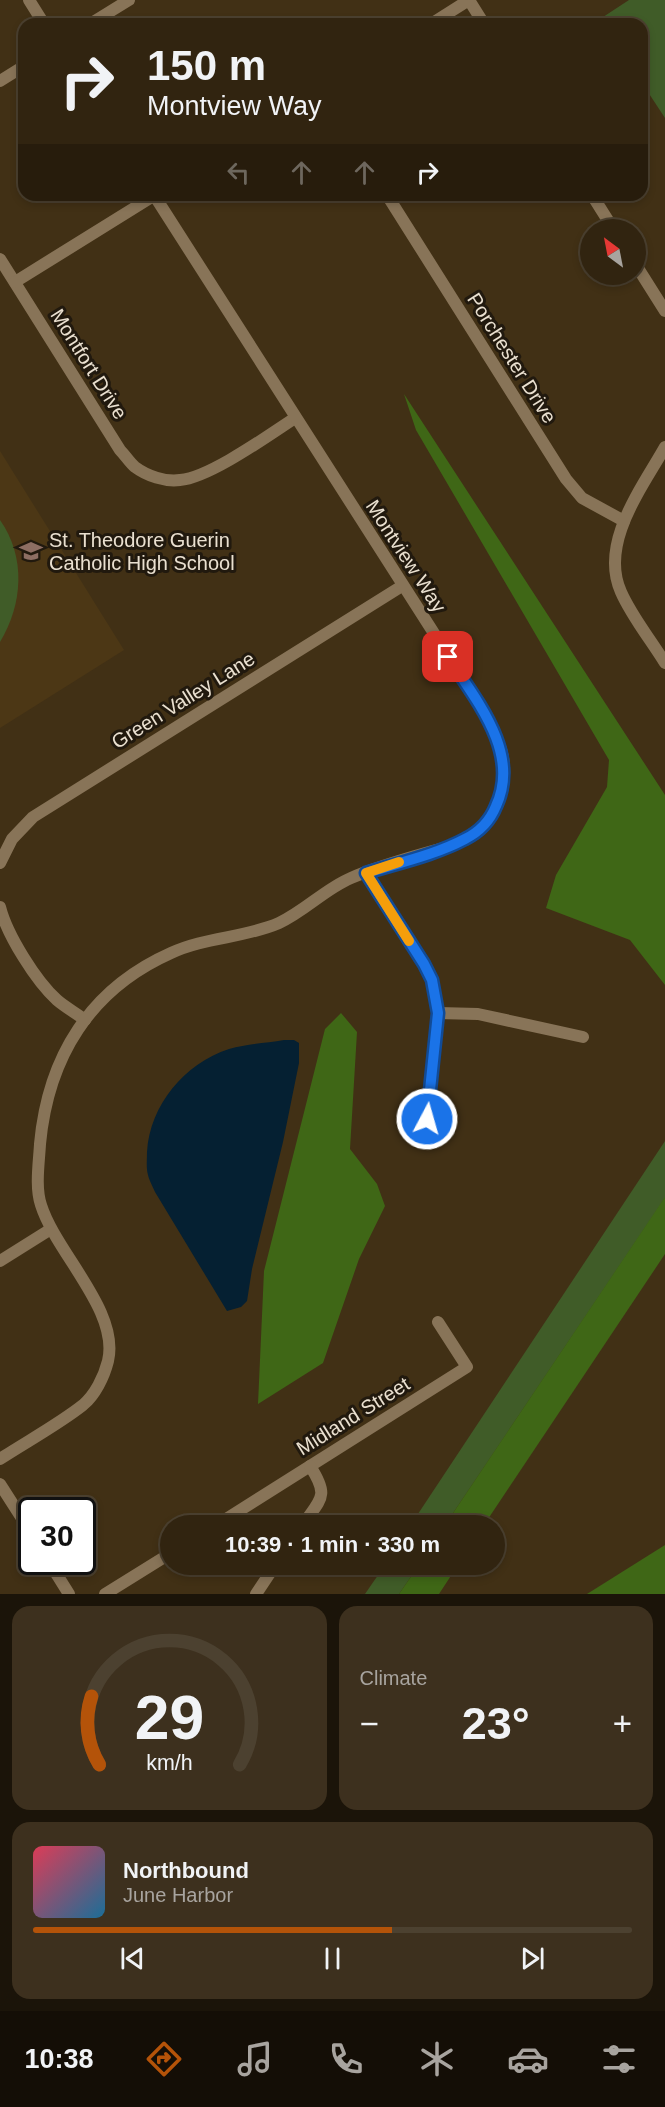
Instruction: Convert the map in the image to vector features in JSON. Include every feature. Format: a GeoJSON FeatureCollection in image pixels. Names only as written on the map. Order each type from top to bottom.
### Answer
{"type":"FeatureCollection","features":[{"type":"Feature","properties":{"kind":"street"},"geometry":{"type":"LineString","coordinates":[[29,0],[40,18]]}},
{"type":"Feature","properties":{"kind":"street"},"geometry":{"type":"LineString","coordinates":[[100,18],[129,0]]}},
{"type":"Feature","properties":{"kind":"street"},"geometry":{"type":"LineString","coordinates":[[440,18],[469,0],[480,18]]}},
{"type":"Feature","properties":{"kind":"street"},"geometry":{"type":"LineString","coordinates":[[0,81],[18,70]]}},
{"type":"Feature","properties":{"kind":"street"},"geometry":{"type":"LineString","coordinates":[[15,282],[145,201]]}},
{"type":"Feature","properties":{"kind":"street","name":"Montview Way"},"geometry":{"type":"LineString","coordinates":[[0,1459],[84,1404],[100,1383],[108,1360],[110,1338],[103,1315],[51,1229],[40,1202],[38,1166],[43,1114],[57,1065],[85,1020],[106,994],[152,962],[190,945],[261,929],[280,922],[350,879],[468,838],[482,828],[493,813],[500,799],[504,780],[502,751],[483,710],[159,201]]}},
{"type":"Feature","properties":{"kind":"street","name":"Porchester Drive"},"geometry":{"type":"LineString","coordinates":[[391,201],[566,479],[582,498],[624,521]]}},
{"type":"Feature","properties":{"kind":"street"},"geometry":{"type":"LineString","coordinates":[[596,201],[607,219]]}},
{"type":"Feature","properties":{"kind":"street","name":"Montfort Drive"},"geometry":{"type":"LineString","coordinates":[[0,259],[120,450],[135,467],[157,478],[180,480],[194,477],[226,461],[295,418]]}},
{"type":"Feature","properties":{"kind":"street"},"geometry":{"type":"LineString","coordinates":[[646,281],[665,311]]}},
{"type":"Feature","properties":{"kind":"street"},"geometry":{"type":"LineString","coordinates":[[665,447],[624,521],[615,551],[618,584],[665,663]]}},
{"type":"Feature","properties":{"kind":"street","name":"Green Valley Lane"},"geometry":{"type":"LineString","coordinates":[[0,863],[12,839],[33,817],[402,586]]}},
{"type":"Feature","properties":{"kind":"street"},"geometry":{"type":"LineString","coordinates":[[366,873],[428,972],[436,995],[438,1013],[427,1119]]}},
{"type":"Feature","properties":{"kind":"street"},"geometry":{"type":"LineString","coordinates":[[0,907],[4,924],[39,981],[57,1000],[85,1020]]}},
{"type":"Feature","properties":{"kind":"street"},"geometry":{"type":"LineString","coordinates":[[438,1013],[478,1014],[583,1037]]}},
{"type":"Feature","properties":{"kind":"street"},"geometry":{"type":"LineString","coordinates":[[0,1261],[51,1229]]}},
{"type":"Feature","properties":{"kind":"street","name":"Midland Street"},"geometry":{"type":"LineString","coordinates":[[232,1515],[467,1367],[438,1322]]}},
{"type":"Feature","properties":{"kind":"street"},"geometry":{"type":"LineString","coordinates":[[309,1515],[322,1494],[320,1482],[310,1466]]}},
{"type":"Feature","properties":{"kind":"street"},"geometry":{"type":"LineString","coordinates":[[0,1484],[18,1512]]}},
{"type":"Feature","properties":{"kind":"street"},"geometry":{"type":"LineString","coordinates":[[105,1594],[160,1560]]}},
{"type":"Feature","properties":{"kind":"street"},"geometry":{"type":"LineString","coordinates":[[57,1575],[69,1594]]}},
{"type":"Feature","properties":{"kind":"street"},"geometry":{"type":"LineString","coordinates":[[255,1594],[268,1575]]}},
{"type":"Feature","properties":{"kind":"shaded area","name":"St. Theodore Guerin Catholic High School"},"geometry":{"type":"Polygon","coordinates":[[[0,451],[124,650],[0,728],[0,451]]]}},
{"type":"Feature","properties":{"kind":"green space"},"geometry":{"type":"Polygon","coordinates":[[[629,0],[665,0],[665,118],[648,92],[648,18],[602,18],[629,0]]]}},
{"type":"Feature","properties":{"kind":"green space"},"geometry":{"type":"Polygon","coordinates":[[[404,394],[665,795],[665,985],[630,940],[546,908],[556,875],[607,787],[609,760],[416,430],[404,394]]]}},
{"type":"Feature","properties":{"kind":"green space"},"geometry":{"type":"Polygon","coordinates":[[[0,520],[14,549],[18,581],[13,612],[0,642],[0,520]]]}},
{"type":"Feature","properties":{"kind":"green space"},"geometry":{"type":"Polygon","coordinates":[[[341,1013],[357,1032],[350,1149],[377,1184],[385,1206],[359,1259],[323,1363],[258,1404],[264,1271],[325,1029],[341,1013]]]}},
{"type":"Feature","properties":{"kind":"green space"},"geometry":{"type":"Polygon","coordinates":[[[665,1141],[665,1198],[452,1515],[417,1515],[665,1141]]]}},
{"type":"Feature","properties":{"kind":"green space"},"geometry":{"type":"Polygon","coordinates":[[[665,1197],[665,1254],[491,1515],[452,1515],[665,1197]]]}},
{"type":"Feature","properties":{"kind":"green space"},"geometry":{"type":"Polygon","coordinates":[[[665,1545],[665,1594],[587,1594],[665,1545]]]}},
{"type":"Feature","properties":{"kind":"green space"},"geometry":{"type":"Polygon","coordinates":[[[378,1575],[412,1575],[399,1594],[365,1594],[378,1575]]]}},
{"type":"Feature","properties":{"kind":"green space"},"geometry":{"type":"Polygon","coordinates":[[[412,1575],[451,1575],[439,1594],[399,1594],[412,1575]]]}},
{"type":"Feature","properties":{"kind":"water"},"geometry":{"type":"Polygon","coordinates":[[[294,1040],[299,1043],[299,1063],[283,1142],[252,1269],[247,1301],[241,1307],[227,1311],[150,1181],[147,1172],[147,1152],[150,1135],[162,1103],[172,1088],[198,1065],[229,1049],[294,1040]]]}},
{"type":"Feature","properties":{"kind":"slow traffic"},"geometry":{"type":"LineString","coordinates":[[399,862],[366,873],[409,941]]}},
{"type":"Feature","properties":{"kind":"place","name":"St. Theodore Guerin Catholic High School"},"geometry":{"type":"Point","coordinates":[31,551]}},
{"type":"Feature","properties":{"kind":"route"},"geometry":{"type":"LineString","coordinates":[[427,1119],[438,1013],[436,995],[424,964],[366,873],[468,838],[482,828],[500,799],[504,780],[502,751],[483,710],[448,657]]}}]}
